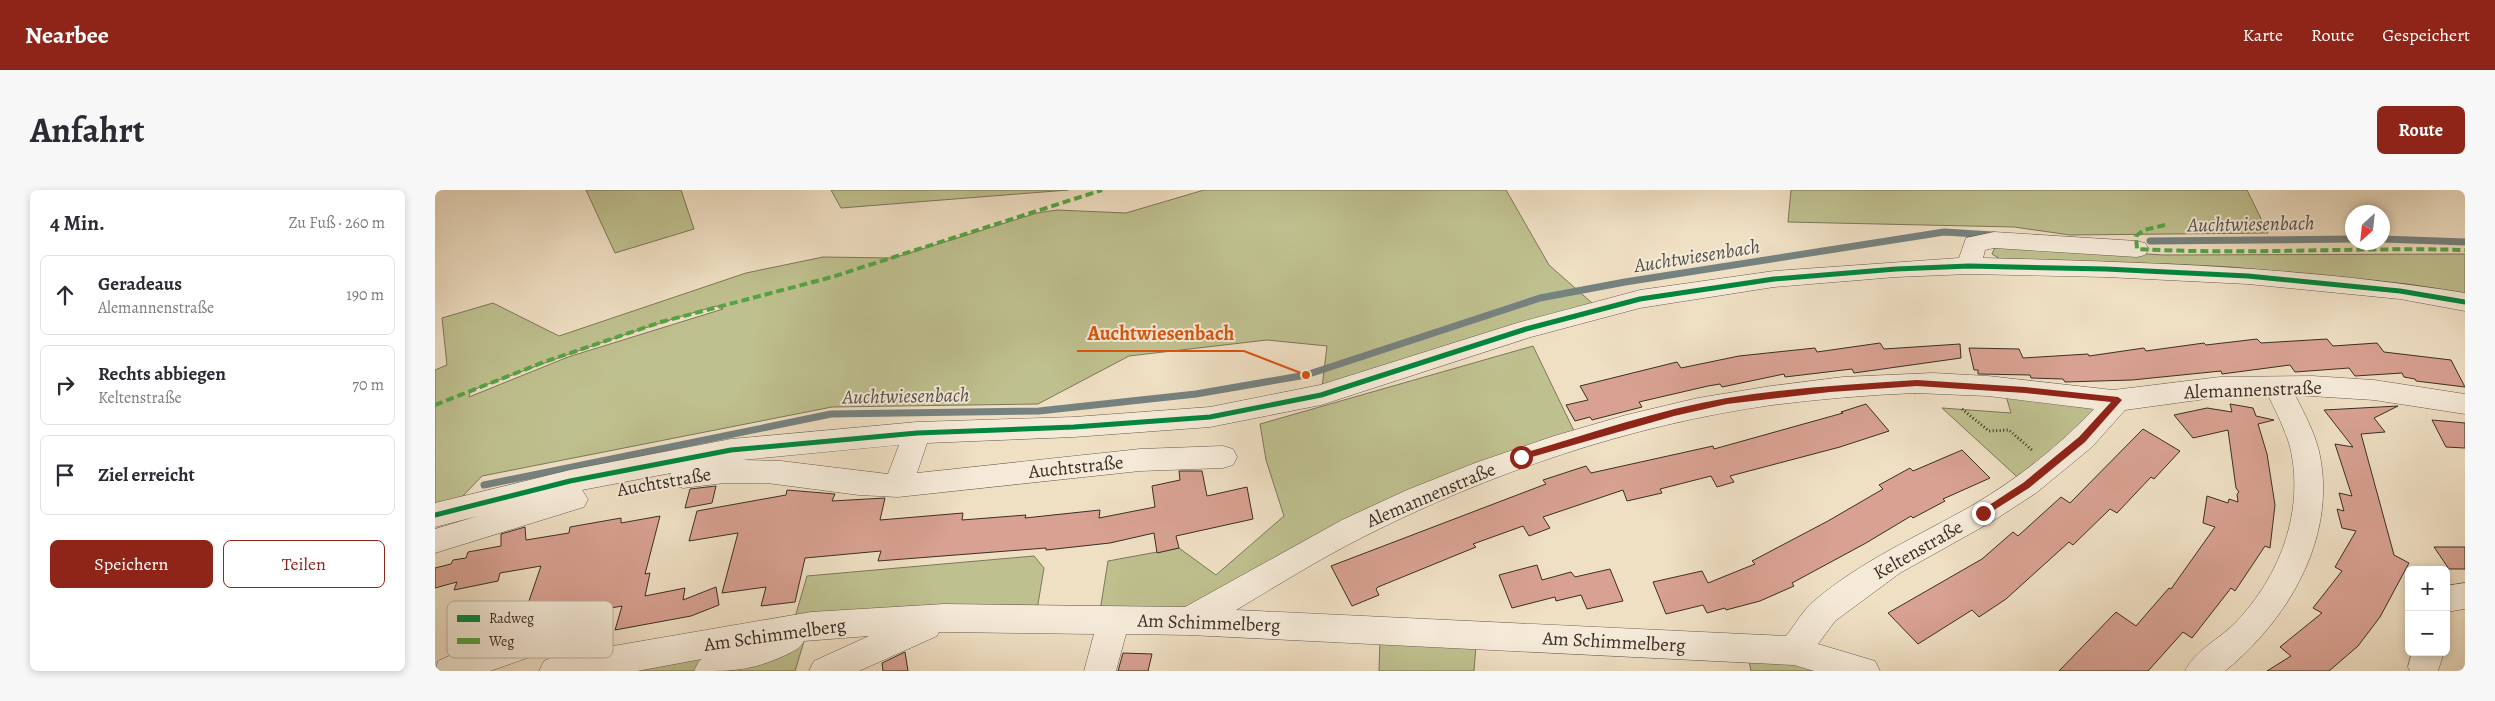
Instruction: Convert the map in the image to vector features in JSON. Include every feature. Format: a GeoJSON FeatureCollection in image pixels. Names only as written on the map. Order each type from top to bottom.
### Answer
{"type":"FeatureCollection","features":[{"type":"Feature","properties":{"kind":"street"},"geometry":{"type":"LineString","coordinates":[[1969,266],[1974,244],[1994,240],[2137,249]]}},
{"type":"Feature","properties":{"kind":"street"},"geometry":{"type":"LineString","coordinates":[[435,515],[570,481],[731,450],[917,433],[1074,427],[1211,418],[1321,395],[1526,329],[1640,299],[1774,279],[1896,269],[1969,266],[2106,269],[2249,276],[2400,291],[2465,302]]}},
{"type":"Feature","properties":{"kind":"street","name":"Alemannenstraße"},"geometry":{"type":"LineString","coordinates":[[1189,621],[1351,529],[1439,490],[1521,457],[1674,413],[1727,401],[1830,389],[1917,383],[2025,390],[2118,400],[2222,387],[2335,387],[2465,404]]}},
{"type":"Feature","properties":{"kind":"street"},"geometry":{"type":"LineString","coordinates":[[2201,671],[2247,632],[2287,579],[2305,528],[2309,497],[2305,452],[2278,386]]}},
{"type":"Feature","properties":{"kind":"street","name":"Keltenstraße"},"geometry":{"type":"LineString","coordinates":[[1794,651],[1824,611],[1889,564],[1983,513],[2026,485],[2082,440],[2118,400]]}},
{"type":"Feature","properties":{"kind":"street"},"geometry":{"type":"LineString","coordinates":[[898,486],[917,433]]}},
{"type":"Feature","properties":{"kind":"street","name":"Auchtstraße"},"geometry":{"type":"LineString","coordinates":[[435,541],[578,498],[703,473],[734,470],[754,471],[793,474],[871,486],[898,486],[1140,460],[1223,457]]}},
{"type":"Feature","properties":{"kind":"street"},"geometry":{"type":"LineString","coordinates":[[825,671],[944,618]]}},
{"type":"Feature","properties":{"kind":"street","name":"Am Schimmelberg"},"geometry":{"type":"LineString","coordinates":[[555,671],[811,626],[944,618],[1189,621],[1794,651],[1864,671]]}},
{"type":"Feature","properties":{"kind":"street"},"geometry":{"type":"LineString","coordinates":[[1100,671],[1114,620]]}},
{"type":"Feature","properties":{"kind":"street"},"geometry":{"type":"LineString","coordinates":[[710,671],[759,654],[811,626]]}},
{"type":"Feature","properties":{"kind":"street"},"geometry":{"type":"LineString","coordinates":[[449,671],[486,658]]}},
{"type":"Feature","properties":{"kind":"path"},"geometry":{"type":"LineString","coordinates":[[1962,409],[1989,431],[2009,430],[2050,466]]}},
{"type":"Feature","properties":{"kind":"green space"},"geometry":{"type":"Polygon","coordinates":[[[586,190],[681,190],[694,229],[615,253],[586,190]]]}},
{"type":"Feature","properties":{"kind":"green space"},"geometry":{"type":"Polygon","coordinates":[[[831,190],[1068,190],[841,208],[831,190]]]}},
{"type":"Feature","properties":{"kind":"green space"},"geometry":{"type":"Polygon","coordinates":[[[1204,190],[1506,190],[1549,265],[1600,310],[1321,395],[1327,346],[1267,340],[1129,356],[1038,404],[832,407],[482,476],[459,500],[435,506],[435,370],[447,365],[442,318],[493,303],[559,336],[746,273],[823,257],[893,258],[1037,213],[1057,210],[1126,213],[1204,190]],[[716,306],[592,346],[470,391],[469,397],[568,357],[723,309],[716,306]]]}},
{"type":"Feature","properties":{"kind":"green space"},"geometry":{"type":"Polygon","coordinates":[[[1791,190],[2247,190],[2268,233],[2070,235],[2014,227],[1788,222],[1791,190]]]}},
{"type":"Feature","properties":{"kind":"green space"},"geometry":{"type":"Polygon","coordinates":[[[1996,245],[2163,255],[2465,254],[2465,293],[2407,284],[2231,267],[2003,261],[1992,254],[1996,245]]]}},
{"type":"Feature","properties":{"kind":"green space"},"geometry":{"type":"Polygon","coordinates":[[[1533,346],[1575,433],[1187,617],[1099,617],[1108,561],[1179,548],[1216,575],[1284,516],[1266,460],[1260,424],[1533,346]]]}},
{"type":"Feature","properties":{"kind":"green space"},"geometry":{"type":"Polygon","coordinates":[[[2004,389],[2118,400],[2026,485],[1942,408],[2011,413],[2004,389]]]}},
{"type":"Feature","properties":{"kind":"green space"},"geometry":{"type":"Polygon","coordinates":[[[1034,556],[1044,568],[1036,616],[793,624],[807,576],[1034,556]]]}},
{"type":"Feature","properties":{"kind":"green space"},"geometry":{"type":"Polygon","coordinates":[[[805,638],[795,671],[610,671],[805,638]]]}},
{"type":"Feature","properties":{"kind":"green space"},"geometry":{"type":"Polygon","coordinates":[[[1380,640],[1476,645],[1474,671],[1379,671],[1380,640]]]}},
{"type":"Feature","properties":{"kind":"green space"},"geometry":{"type":"Polygon","coordinates":[[[1747,652],[1849,671],[1751,671],[1747,652]]]}},
{"type":"Feature","properties":{"kind":"building"},"geometry":{"type":"Polygon","coordinates":[[[2257,339],[2261,343],[2327,339],[2333,346],[2377,343],[2384,352],[2451,360],[2465,387],[2416,381],[2415,379],[2404,377],[2402,373],[2355,376],[2349,368],[2295,372],[2290,365],[2222,374],[2221,371],[2132,380],[2065,382],[2063,379],[2031,378],[2030,375],[1978,374],[1978,370],[1974,370],[1969,348],[2019,349],[2023,358],[2088,354],[2089,356],[2144,348],[2146,351],[2204,343],[2206,345],[2257,339]]]}},
{"type":"Feature","properties":{"kind":"building"},"geometry":{"type":"Polygon","coordinates":[[[1880,343],[1884,349],[1960,344],[1961,358],[1854,373],[1852,369],[1785,377],[1784,374],[1722,387],[1720,384],[1708,386],[1639,402],[1642,407],[1592,420],[1590,417],[1575,421],[1566,405],[1588,400],[1580,386],[1677,362],[1681,368],[1739,356],[1815,348],[1817,352],[1880,343]]]}},
{"type":"Feature","properties":{"kind":"building"},"geometry":{"type":"Polygon","coordinates":[[[1866,404],[1889,431],[1840,447],[1730,476],[1734,482],[1717,487],[1711,476],[1660,489],[1662,493],[1627,501],[1623,490],[1543,517],[1550,528],[1529,536],[1523,526],[1473,544],[1476,547],[1378,587],[1376,589],[1379,595],[1352,606],[1331,566],[1546,484],[1543,480],[1586,466],[1591,473],[1713,446],[1714,449],[1843,413],[1841,412],[1866,404]]]}},
{"type":"Feature","properties":{"kind":"building"},"geometry":{"type":"Polygon","coordinates":[[[2230,404],[2253,408],[2256,416],[2274,420],[2258,424],[2267,454],[2275,505],[2270,548],[2265,546],[2235,591],[2231,588],[2192,638],[2183,632],[2148,671],[2059,671],[2116,612],[2136,626],[2169,588],[2171,589],[2215,527],[2203,523],[2207,496],[2228,503],[2229,499],[2238,502],[2237,494],[2239,492],[2236,488],[2228,430],[2193,438],[2174,415],[2207,408],[2232,412],[2230,404]]]}},
{"type":"Feature","properties":{"kind":"building"},"geometry":{"type":"Polygon","coordinates":[[[2398,406],[2374,418],[2385,432],[2361,434],[2394,555],[2409,563],[2405,566],[2405,570],[2380,617],[2358,646],[2329,671],[2267,671],[2291,656],[2280,647],[2322,613],[2313,608],[2342,571],[2335,567],[2356,531],[2342,528],[2337,509],[2344,511],[2339,493],[2352,496],[2335,444],[2353,447],[2324,410],[2398,406]]]}},
{"type":"Feature","properties":{"kind":"building"},"geometry":{"type":"Polygon","coordinates":[[[2432,420],[2465,423],[2465,448],[2446,447],[2432,420]]]}},
{"type":"Feature","properties":{"kind":"building"},"geometry":{"type":"Polygon","coordinates":[[[2143,429],[2180,451],[2154,479],[2151,477],[2117,513],[2110,509],[2073,545],[2069,542],[2006,599],[1979,617],[1972,610],[1918,644],[1888,613],[1982,559],[2013,532],[2018,536],[2061,497],[2070,503],[2143,429]]]}},
{"type":"Feature","properties":{"kind":"building"},"geometry":{"type":"Polygon","coordinates":[[[1962,450],[1990,478],[1943,499],[1945,501],[1913,518],[1911,516],[1792,583],[1794,586],[1760,601],[1707,613],[1703,605],[1666,614],[1653,582],[1702,571],[1708,583],[1755,564],[1752,561],[1828,521],[1883,489],[1879,485],[1910,468],[1913,471],[1962,450]]]}},
{"type":"Feature","properties":{"kind":"building"},"geometry":{"type":"Polygon","coordinates":[[[1179,471],[1202,471],[1207,496],[1247,487],[1253,519],[1176,536],[1179,548],[1157,553],[1154,533],[1110,543],[1046,550],[1046,548],[878,561],[881,551],[805,558],[795,602],[761,606],[766,587],[722,593],[738,533],[689,541],[697,511],[786,495],[787,490],[835,494],[832,501],[885,498],[880,520],[963,513],[962,520],[1026,515],[1025,518],[1100,510],[1099,518],[1155,507],[1152,486],[1180,480],[1179,471]]]}},
{"type":"Feature","properties":{"kind":"building"},"geometry":{"type":"Polygon","coordinates":[[[716,486],[712,503],[685,508],[690,489],[716,486]]]}},
{"type":"Feature","properties":{"kind":"building"},"geometry":{"type":"Polygon","coordinates":[[[660,516],[645,574],[650,573],[645,596],[685,588],[683,600],[716,587],[719,605],[691,616],[615,630],[622,606],[613,608],[613,601],[529,601],[541,566],[500,573],[498,581],[454,590],[457,582],[435,588],[435,568],[451,564],[453,560],[466,558],[468,552],[501,546],[501,534],[525,527],[526,540],[569,533],[570,527],[621,518],[621,523],[660,516]]]}},
{"type":"Feature","properties":{"kind":"building"},"geometry":{"type":"Polygon","coordinates":[[[2434,547],[2465,547],[2465,569],[2450,569],[2450,566],[2447,566],[2434,547]]]}},
{"type":"Feature","properties":{"kind":"building"},"geometry":{"type":"Polygon","coordinates":[[[1537,565],[1542,580],[1571,572],[1575,577],[1610,569],[1623,601],[1587,609],[1581,595],[1556,601],[1555,597],[1512,608],[1499,575],[1537,565]]]}},
{"type":"Feature","properties":{"kind":"building"},"geometry":{"type":"Polygon","coordinates":[[[905,652],[908,671],[883,671],[882,663],[905,652]]]}},
{"type":"Feature","properties":{"kind":"building"},"geometry":{"type":"Polygon","coordinates":[[[1123,653],[1152,654],[1148,671],[1118,671],[1123,653]]]}},
{"type":"Feature","properties":{"kind":"waterway","name":"Auchtwiesenbach"},"geometry":{"type":"LineString","coordinates":[[484,485],[831,414],[1039,411],[1196,394],[1306,375],[1540,298],[1625,282],[1944,232],[1993,235]]}},
{"type":"Feature","properties":{"kind":"waterway","name":"Auchtwiesenbach"},"geometry":{"type":"LineString","coordinates":[[2150,241],[2345,239]]}},
{"type":"Feature","properties":{"kind":"waterway","name":"Auchtwiesenbach"},"geometry":{"type":"LineString","coordinates":[[2390,239],[2465,242]]}},
{"type":"Feature","properties":{"kind":"marked path"},"geometry":{"type":"LineString","coordinates":[[435,405],[544,362],[661,322],[832,277],[1102,190]]}},
{"type":"Feature","properties":{"kind":"marked path"},"geometry":{"type":"LineString","coordinates":[[2165,225],[2144,230],[2136,236],[2137,249],[2219,252],[2383,249],[2465,250]]}},
{"type":"Feature","properties":{"kind":"cycle path"},"geometry":{"type":"LineString","coordinates":[[435,515],[570,481],[731,450],[917,433],[1074,427],[1210,417],[1321,395],[1526,329],[1640,299],[1774,279],[1896,269],[1969,266],[2106,269],[2248,276],[2400,291],[2465,302]]}},
{"type":"Feature","properties":{"kind":"place","name":"Auchtwiesenbach"},"geometry":{"type":"Point","coordinates":[1306,375]}},
{"type":"Feature","properties":{"kind":"route"},"geometry":{"type":"LineString","coordinates":[[1521,457],[1674,413],[1727,401],[1830,389],[1917,383],[2025,390],[2118,400],[2082,440],[2026,485],[1983,513]]}}]}
